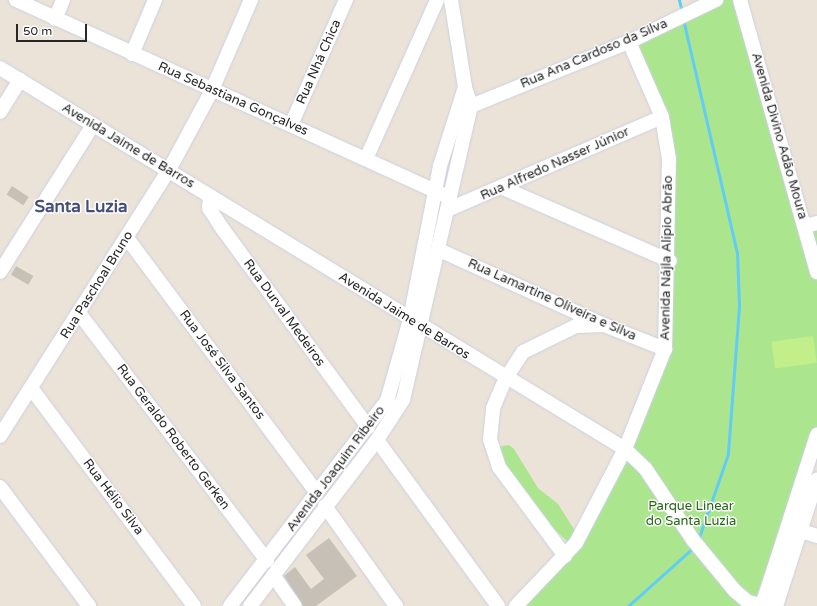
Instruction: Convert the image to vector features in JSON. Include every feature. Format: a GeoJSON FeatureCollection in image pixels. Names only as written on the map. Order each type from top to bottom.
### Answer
{"type":"FeatureCollection","features":[{"type":"Feature","properties":{"kind":"street","name":"Rua Sebastiana Gonçalves"},"geometry":{"type":"LineString","coordinates":[[16,0],[366,159],[436,193],[449,204]]}},
{"type":"Feature","properties":{"kind":"street"},"geometry":{"type":"LineString","coordinates":[[55,19],[63,0]]}},
{"type":"Feature","properties":{"kind":"street"},"geometry":{"type":"LineString","coordinates":[[132,54],[155,0]]}},
{"type":"Feature","properties":{"kind":"street","name":"Rua Paschoal Bruno"},"geometry":{"type":"LineString","coordinates":[[1,434],[169,170],[212,90],[251,0]]}},
{"type":"Feature","properties":{"kind":"street","name":"Rua Nhá Chica"},"geometry":{"type":"LineString","coordinates":[[291,125],[346,0]]}},
{"type":"Feature","properties":{"kind":"street"},"geometry":{"type":"LineString","coordinates":[[366,159],[437,0]]}},
{"type":"Feature","properties":{"kind":"street"},"geometry":{"type":"LineString","coordinates":[[451,0],[465,87],[465,105]]}},
{"type":"Feature","properties":{"kind":"street","name":"Rua Ana Cardoso da Silva"},"geometry":{"type":"LineString","coordinates":[[465,105],[629,42],[682,15],[716,0]]}},
{"type":"Feature","properties":{"kind":"street","name":"Avenida Divino Adão Moura"},"geometry":{"type":"LineString","coordinates":[[740,0],[811,224],[817,272]]}},
{"type":"Feature","properties":{"kind":"street","name":"Avenida Nájla Alípio Abrão"},"geometry":{"type":"LineString","coordinates":[[516,606],[576,543],[625,449],[665,349],[670,261],[669,159],[662,117],[629,42]]}},
{"type":"Feature","properties":{"kind":"street","name":"Avenida Jaime de Barros"},"geometry":{"type":"LineString","coordinates":[[0,68],[169,170],[506,378],[625,449],[645,468],[697,545],[741,596],[767,606]]}},
{"type":"Feature","properties":{"kind":"street"},"geometry":{"type":"LineString","coordinates":[[0,112],[20,80]]}},
{"type":"Feature","properties":{"kind":"street","name":"Avenida Joaquim Ribeiro"},"geometry":{"type":"LineString","coordinates":[[250,606],[377,440],[402,400],[416,323],[440,166],[465,105]]}},
{"type":"Feature","properties":{"kind":"street","name":"Avenida Joaquim Ribeiro"},"geometry":{"type":"LineString","coordinates":[[230,606],[267,561],[387,401],[416,323],[439,250],[449,204],[465,105]]}},
{"type":"Feature","properties":{"kind":"street","name":"Rua Alfredo Nasser Júnior"},"geometry":{"type":"LineString","coordinates":[[449,204],[504,188],[662,117]]}},
{"type":"Feature","properties":{"kind":"street"},"geometry":{"type":"LineString","coordinates":[[0,272],[93,125]]}},
{"type":"Feature","properties":{"kind":"street"},"geometry":{"type":"LineString","coordinates":[[504,188],[670,261]]}},
{"type":"Feature","properties":{"kind":"street","name":"Rua Durval Medeiros"},"geometry":{"type":"LineString","coordinates":[[210,196],[209,208],[222,228],[368,426]]}},
{"type":"Feature","properties":{"kind":"street","name":"Rua José Silva Santos"},"geometry":{"type":"LineString","coordinates":[[127,238],[318,493]]}},
{"type":"Feature","properties":{"kind":"street","name":"Rua Lamartine Oliveira e Silva"},"geometry":{"type":"LineString","coordinates":[[439,250],[604,325],[665,349]]}},
{"type":"Feature","properties":{"kind":"street","name":"Rua Geraldo Roberto Gerken"},"geometry":{"type":"LineString","coordinates":[[79,313],[267,561]]}},
{"type":"Feature","properties":{"kind":"street"},"geometry":{"type":"LineString","coordinates":[[565,556],[499,468],[490,439],[493,408],[506,378],[523,352],[547,337],[576,326],[604,325]]}},
{"type":"Feature","properties":{"kind":"street","name":"Rua Hélio Silva"},"geometry":{"type":"LineString","coordinates":[[31,388],[194,606]]}},
{"type":"Feature","properties":{"kind":"street"},"geometry":{"type":"LineString","coordinates":[[767,606],[817,435]]}},
{"type":"Feature","properties":{"kind":"street"},"geometry":{"type":"LineString","coordinates":[[377,440],[498,606]]}},
{"type":"Feature","properties":{"kind":"street"},"geometry":{"type":"LineString","coordinates":[[767,606],[800,531],[817,479]]}},
{"type":"Feature","properties":{"kind":"street"},"geometry":{"type":"LineString","coordinates":[[0,487],[89,606]]}},
{"type":"Feature","properties":{"kind":"street"},"geometry":{"type":"LineString","coordinates":[[325,506],[396,606]]}},
{"type":"Feature","properties":{"kind":"street"},"geometry":{"type":"LineString","coordinates":[[800,531],[817,536]]}},
{"type":"Feature","properties":{"kind":"street"},"geometry":{"type":"LineString","coordinates":[[273,575],[295,606]]}},
{"type":"Feature","properties":{"kind":"green space","name":"Parque Linear do Santa Luzia"},"geometry":{"type":"Polygon","coordinates":[[[717,0],[740,0],[806,221],[817,217],[817,427],[753,606],[516,606],[573,547],[522,498],[497,447],[509,445],[514,449],[538,488],[558,504],[579,537],[662,364],[669,159],[629,42],[717,0]]]}},
{"type":"Feature","properties":{"kind":"green space"},"geometry":{"type":"Polygon","coordinates":[[[813,336],[817,363],[775,369],[771,342],[813,336]]]}},
{"type":"Feature","properties":{"kind":"building"},"geometry":{"type":"Polygon","coordinates":[[[12,186],[29,197],[23,205],[7,194],[12,186]]]}},
{"type":"Feature","properties":{"kind":"building"},"geometry":{"type":"Polygon","coordinates":[[[16,266],[33,276],[28,285],[11,275],[16,266]]]}},
{"type":"Feature","properties":{"kind":"building"},"geometry":{"type":"Polygon","coordinates":[[[329,538],[357,576],[316,606],[303,606],[284,576],[295,567],[311,589],[324,579],[306,555],[329,538]]]}},
{"type":"Feature","properties":{"kind":"waterway"},"geometry":{"type":"LineString","coordinates":[[679,0],[682,12]]}},
{"type":"Feature","properties":{"kind":"waterway"},"geometry":{"type":"LineString","coordinates":[[683,19],[737,253],[739,306],[728,454],[698,540]]}},
{"type":"Feature","properties":{"kind":"waterway"},"geometry":{"type":"LineString","coordinates":[[628,606],[694,547]]}},
{"type":"Feature","properties":{"kind":"district","name":"Santa Luzia"},"geometry":{"type":"Point","coordinates":[81,207]}}]}
